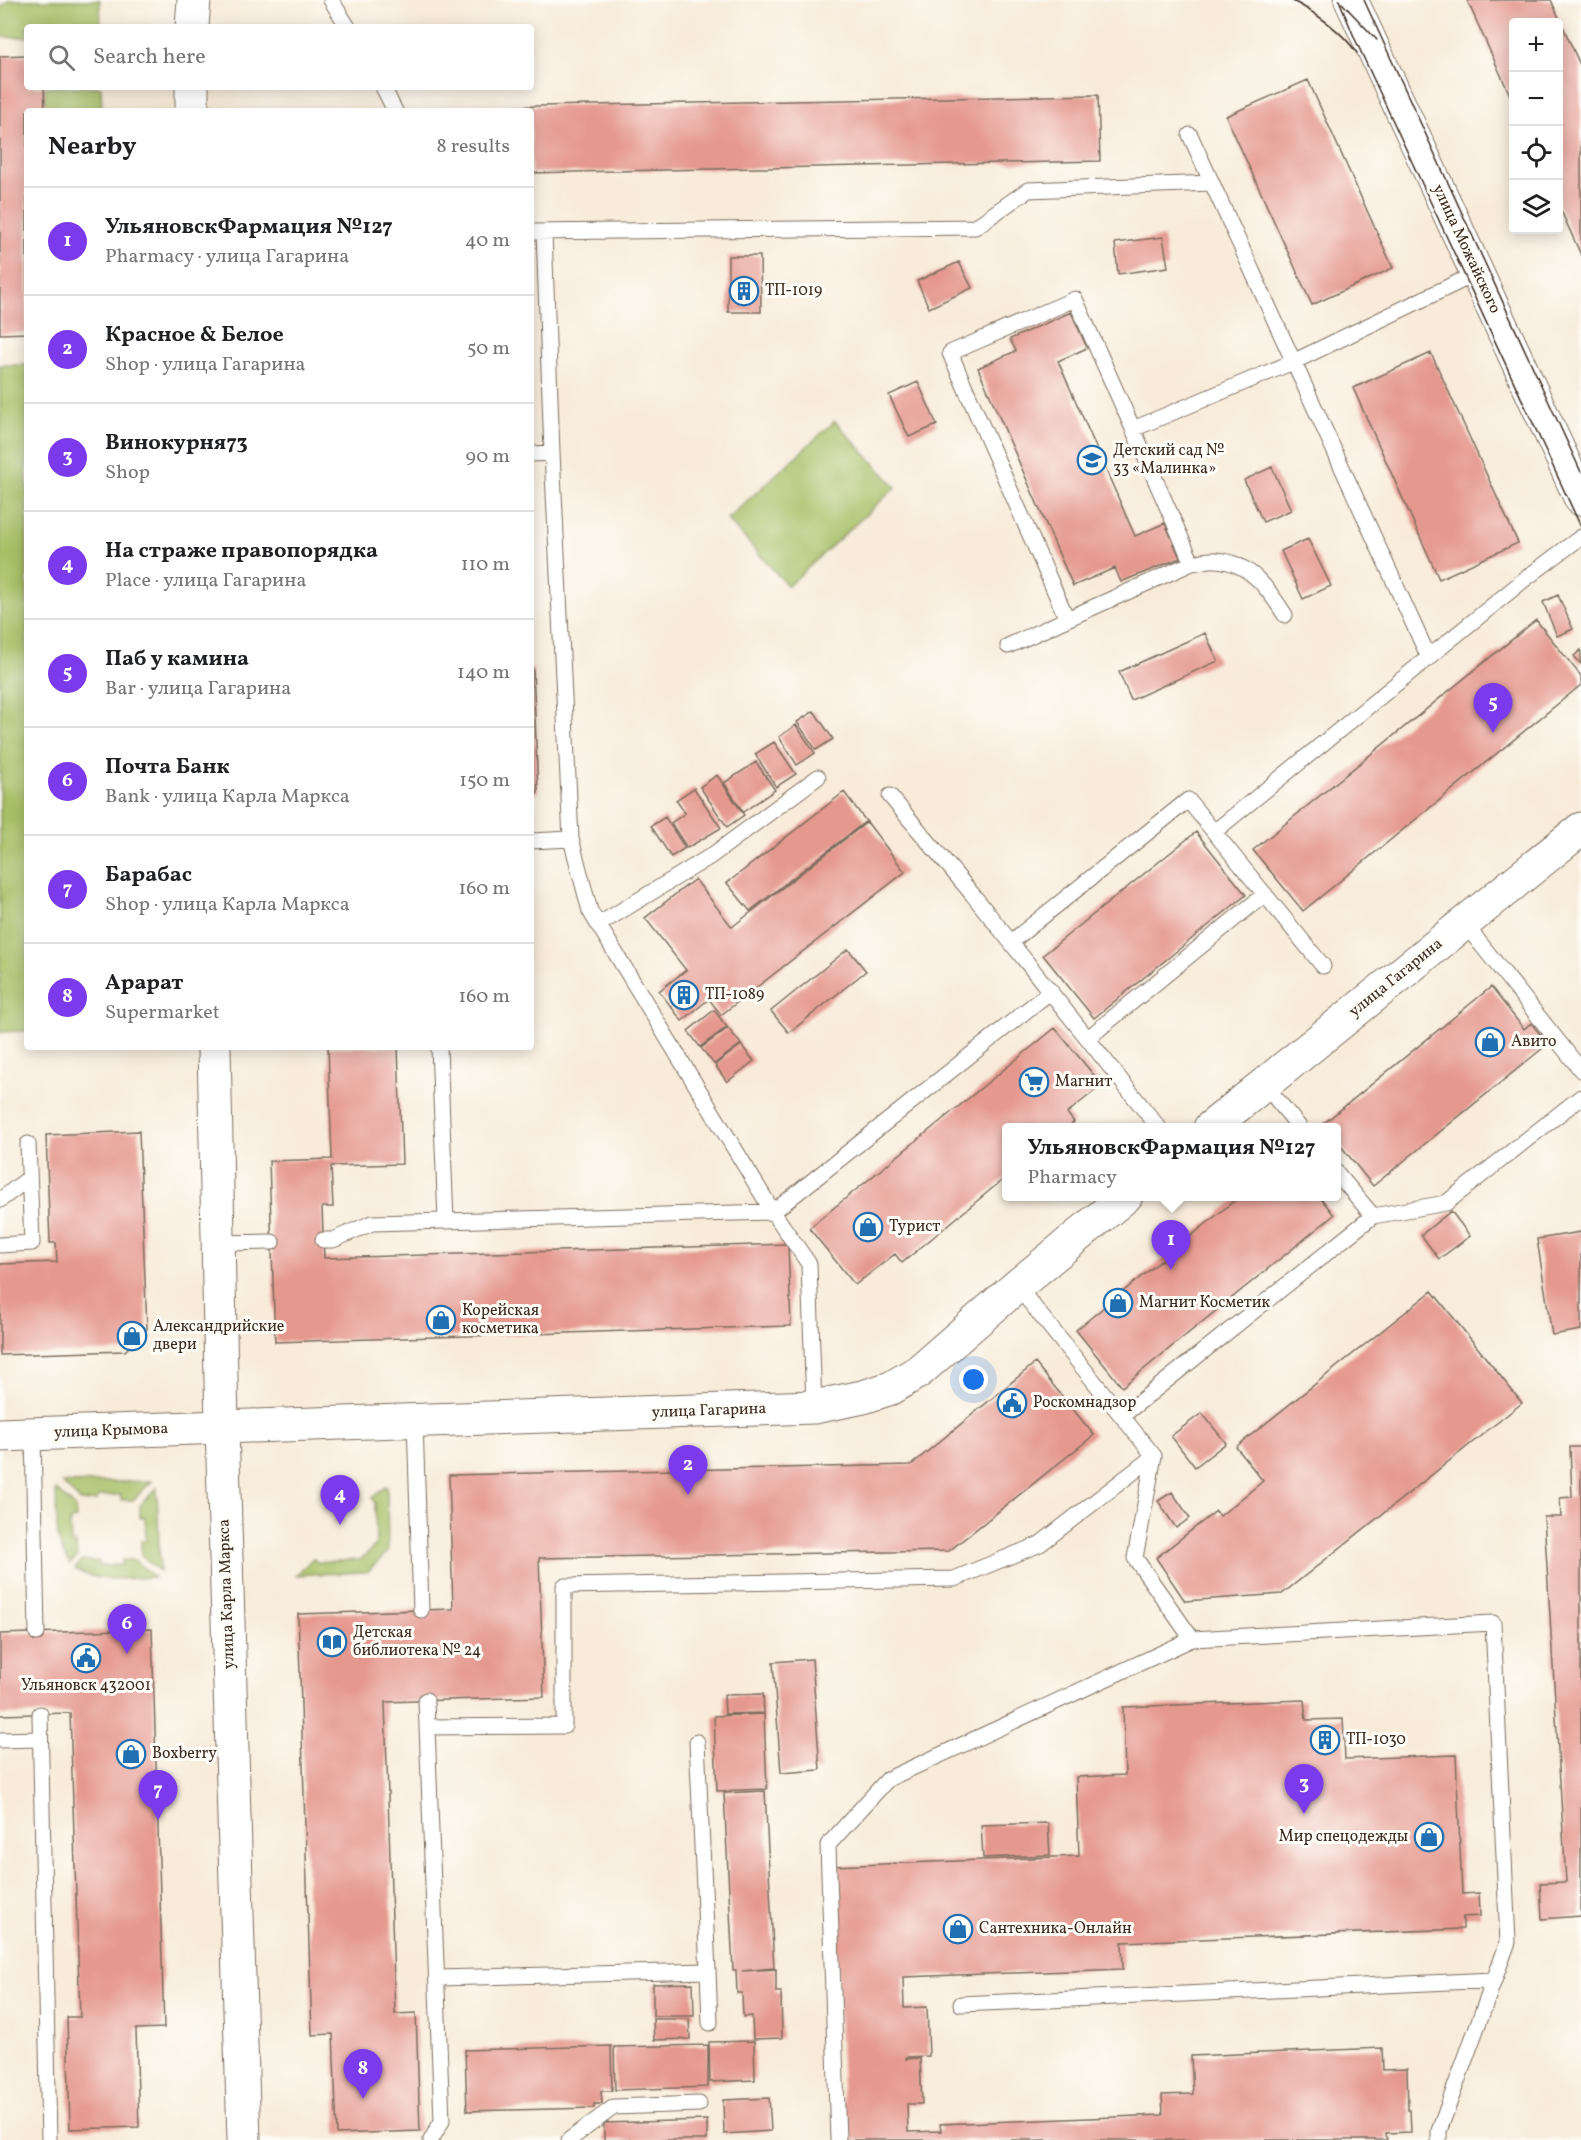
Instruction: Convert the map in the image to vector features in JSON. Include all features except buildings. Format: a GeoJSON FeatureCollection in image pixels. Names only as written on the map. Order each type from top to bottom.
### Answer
{"type":"FeatureCollection","features":[{"type":"Feature","properties":{"kind":"main road"},"geometry":{"type":"LineString","coordinates":[[192,24],[194,0]]}},
{"type":"Feature","properties":{"kind":"main road","name":"улица Можайского"},"geometry":{"type":"LineString","coordinates":[[1351,0],[1581,499]]}},
{"type":"Feature","properties":{"kind":"main road"},"geometry":{"type":"LineString","coordinates":[[192,90],[192,108]]}},
{"type":"Feature","properties":{"kind":"main road","name":"улица Гагарина"},"geometry":{"type":"LineString","coordinates":[[1216,1123],[1581,829]]}},
{"type":"Feature","properties":{"kind":"main road","name":"улица Карла Маркса"},"geometry":{"type":"LineString","coordinates":[[214,1050],[222,1427],[244,2140]]}},
{"type":"Feature","properties":{"kind":"main road","name":"улица Гагарина"},"geometry":{"type":"LineString","coordinates":[[222,1427],[814,1407],[863,1397],[891,1388],[918,1372],[1017,1286],[1121,1201]]}},
{"type":"Feature","properties":{"kind":"main road","name":"улица Крымова"},"geometry":{"type":"LineString","coordinates":[[0,1435],[222,1427]]}},
{"type":"Feature","properties":{"kind":"lane"},"geometry":{"type":"LineString","coordinates":[[331,0],[346,24]]}},
{"type":"Feature","properties":{"kind":"lane"},"geometry":{"type":"LineString","coordinates":[[385,90],[394,108]]}},
{"type":"Feature","properties":{"kind":"lane"},"geometry":{"type":"LineString","coordinates":[[1190,135],[1428,658]]}},
{"type":"Feature","properties":{"kind":"lane"},"geometry":{"type":"LineString","coordinates":[[814,1407],[809,1264],[773,1212],[590,911],[572,839],[552,453],[537,232],[975,227],[1028,190],[1212,183]]}},
{"type":"Feature","properties":{"kind":"lane"},"geometry":{"type":"LineString","coordinates":[[1133,429],[1293,362],[1477,273]]}},
{"type":"Feature","properties":{"kind":"lane"},"geometry":{"type":"LineString","coordinates":[[1067,619],[950,353],[1075,299],[1192,563]]}},
{"type":"Feature","properties":{"kind":"lane"},"geometry":{"type":"LineString","coordinates":[[534,454],[552,453]]}},
{"type":"Feature","properties":{"kind":"lane"},"geometry":{"type":"LineString","coordinates":[[1214,832],[1581,537]]}},
{"type":"Feature","properties":{"kind":"lane"},"geometry":{"type":"LineString","coordinates":[[1008,646],[1192,563],[1216,560],[1240,566],[1265,584],[1285,615]]}},
{"type":"Feature","properties":{"kind":"lane"},"geometry":{"type":"LineString","coordinates":[[598,925],[711,856],[818,777]]}},
{"type":"Feature","properties":{"kind":"lane"},"geometry":{"type":"LineString","coordinates":[[890,796],[1156,1123]]}},
{"type":"Feature","properties":{"kind":"lane"},"geometry":{"type":"LineString","coordinates":[[1011,942],[1188,800],[1323,966]]}},
{"type":"Feature","properties":{"kind":"lane"},"geometry":{"type":"LineString","coordinates":[[534,841],[572,839]]}},
{"type":"Feature","properties":{"kind":"lane"},"geometry":{"type":"LineString","coordinates":[[1088,1038],[1265,894]]}},
{"type":"Feature","properties":{"kind":"lane"},"geometry":{"type":"LineString","coordinates":[[1464,923],[1581,1070]]}},
{"type":"Feature","properties":{"kind":"lane"},"geometry":{"type":"LineString","coordinates":[[323,1240],[333,1240],[372,1223],[773,1212],[1050,991]]}},
{"type":"Feature","properties":{"kind":"lane"},"geometry":{"type":"LineString","coordinates":[[439,1050],[446,1221]]}},
{"type":"Feature","properties":{"kind":"lane"},"geometry":{"type":"LineString","coordinates":[[1264,1084],[1296,1123]]}},
{"type":"Feature","properties":{"kind":"lane"},"geometry":{"type":"LineString","coordinates":[[1122,1416],[1373,1216],[1446,1203],[1581,1097]]}},
{"type":"Feature","properties":{"kind":"lane"},"geometry":{"type":"LineString","coordinates":[[0,1245],[32,1243],[28,1144]]}},
{"type":"Feature","properties":{"kind":"lane"},"geometry":{"type":"LineString","coordinates":[[0,1200],[29,1178]]}},
{"type":"Feature","properties":{"kind":"lane"},"geometry":{"type":"LineString","coordinates":[[1341,1178],[1373,1216]]}},
{"type":"Feature","properties":{"kind":"lane"},"geometry":{"type":"LineString","coordinates":[[218,1243],[272,1242]]}},
{"type":"Feature","properties":{"kind":"lane"},"geometry":{"type":"LineString","coordinates":[[1017,1286],[1154,1456],[1135,1558],[1192,1639]]}},
{"type":"Feature","properties":{"kind":"lane"},"geometry":{"type":"LineString","coordinates":[[415,1421],[422,1610]]}},
{"type":"Feature","properties":{"kind":"lane"},"geometry":{"type":"LineString","coordinates":[[33,1434],[37,1633]]}},
{"type":"Feature","properties":{"kind":"lane"},"geometry":{"type":"LineString","coordinates":[[427,1727],[564,1726],[564,1587],[954,1579],[1040,1544],[1154,1456]]}},
{"type":"Feature","properties":{"kind":"lane"},"geometry":{"type":"LineString","coordinates":[[838,2140],[828,1845],[888,1779],[1192,1639],[1493,1623],[1508,1942],[1439,2131],[1439,2140]]}},
{"type":"Feature","properties":{"kind":"lane"},"geometry":{"type":"LineString","coordinates":[[426,1700],[442,2121],[431,2140]]}},
{"type":"Feature","properties":{"kind":"lane"},"geometry":{"type":"LineString","coordinates":[[40,1714],[49,2140]]}},
{"type":"Feature","properties":{"kind":"lane"},"geometry":{"type":"LineString","coordinates":[[0,1740],[40,1739]]}},
{"type":"Feature","properties":{"kind":"lane"},"geometry":{"type":"LineString","coordinates":[[698,1742],[710,2023]]}},
{"type":"Feature","properties":{"kind":"lane"},"geometry":{"type":"LineString","coordinates":[[437,1978],[708,1971]]}},
{"type":"Feature","properties":{"kind":"lane"},"geometry":{"type":"LineString","coordinates":[[961,2004],[1494,1980]]}},
{"type":"Feature","properties":{"kind":"lane"},"geometry":{"type":"LineString","coordinates":[[569,2140],[614,2107],[699,2104]]}},
{"type":"Feature","properties":{"kind":"green space"},"geometry":{"type":"Polygon","coordinates":[[[9,0],[100,0],[101,24],[24,24],[24,37],[0,37],[0,8],[9,0]]]}},
{"type":"Feature","properties":{"kind":"green space"},"geometry":{"type":"Polygon","coordinates":[[[45,90],[101,90],[102,108],[45,108],[45,90]]]}},
{"type":"Feature","properties":{"kind":"green space"},"geometry":{"type":"Polygon","coordinates":[[[0,365],[24,365],[24,1031],[0,1032],[0,365]]]}},
{"type":"Feature","properties":{"kind":"green space"},"geometry":{"type":"Polygon","coordinates":[[[835,421],[896,487],[788,586],[727,519],[835,421]]]}},
{"type":"Feature","properties":{"kind":"green space"},"geometry":{"type":"Polygon","coordinates":[[[152,1481],[133,1500],[121,1500],[121,1495],[98,1496],[97,1501],[81,1502],[62,1483],[152,1481]]]}},
{"type":"Feature","properties":{"kind":"green space"},"geometry":{"type":"Polygon","coordinates":[[[386,1486],[388,1552],[367,1572],[296,1575],[313,1558],[317,1562],[360,1560],[376,1545],[375,1503],[372,1498],[386,1486]]]}},
{"type":"Feature","properties":{"kind":"green space"},"geometry":{"type":"Polygon","coordinates":[[[157,1488],[160,1572],[141,1555],[141,1541],[146,1541],[145,1518],[140,1518],[140,1505],[157,1488]]]}},
{"type":"Feature","properties":{"kind":"green space"},"geometry":{"type":"Polygon","coordinates":[[[56,1490],[75,1507],[76,1519],[70,1520],[71,1543],[76,1543],[77,1557],[70,1564],[58,1538],[56,1490]]]}},
{"type":"Feature","properties":{"kind":"green space"},"geometry":{"type":"Polygon","coordinates":[[[122,1560],[134,1560],[154,1577],[124,1579],[93,1577],[75,1569],[82,1561],[99,1561],[99,1566],[122,1565],[122,1560]]]}},
{"type":"Feature","properties":{"kind":"tram line"},"geometry":{"type":"LineString","coordinates":[[1291,0],[1327,22],[1357,53]]}},
{"type":"Feature","properties":{"kind":"tram line"},"geometry":{"type":"LineString","coordinates":[[1339,0],[1581,527]]}},
{"type":"Feature","properties":{"kind":"tram line"},"geometry":{"type":"LineString","coordinates":[[1364,0],[1581,472]]}},
{"type":"Feature","properties":{"kind":"tram line"},"geometry":{"type":"LineString","coordinates":[[1342,3],[1377,40]]}},
{"type":"Feature","properties":{"kind":"place","name":"ТП-1019"},"geometry":{"type":"Point","coordinates":[744,291]}},
{"type":"Feature","properties":{"kind":"place","name":"Детский сад № 33 «Малинка»"},"geometry":{"type":"Point","coordinates":[1092,460]}},
{"type":"Feature","properties":{"kind":"place","name":"Паб у камина"},"geometry":{"type":"Point","coordinates":[1493,733]}},
{"type":"Feature","properties":{"kind":"place","name":"ТП-1089"},"geometry":{"type":"Point","coordinates":[684,995]}},
{"type":"Feature","properties":{"kind":"place","name":"Авито"},"geometry":{"type":"Point","coordinates":[1490,1042]}},
{"type":"Feature","properties":{"kind":"place","name":"Магнит"},"geometry":{"type":"Point","coordinates":[1034,1082]}},
{"type":"Feature","properties":{"kind":"place","name":"Турист"},"geometry":{"type":"Point","coordinates":[868,1227]}},
{"type":"Feature","properties":{"kind":"place","name":"УльяновскФармация №127"},"geometry":{"type":"Point","coordinates":[1171,1270]}},
{"type":"Feature","properties":{"kind":"place","name":"Магнит Косметик"},"geometry":{"type":"Point","coordinates":[1118,1303]}},
{"type":"Feature","properties":{"kind":"place","name":"Корейская косметика"},"geometry":{"type":"Point","coordinates":[441,1320]}},
{"type":"Feature","properties":{"kind":"place","name":"Александрийские двери"},"geometry":{"type":"Point","coordinates":[132,1336]}},
{"type":"Feature","properties":{"kind":"place","name":"Роскомнадзор"},"geometry":{"type":"Point","coordinates":[1012,1403]}},
{"type":"Feature","properties":{"kind":"place","name":"Красное & Белое"},"geometry":{"type":"Point","coordinates":[688,1495]}},
{"type":"Feature","properties":{"kind":"place","name":"На страже правопорядка"},"geometry":{"type":"Point","coordinates":[340,1525]}},
{"type":"Feature","properties":{"kind":"place","name":"Детская библиотека № 24"},"geometry":{"type":"Point","coordinates":[332,1642]}},
{"type":"Feature","properties":{"kind":"place","name":"Почта Банк"},"geometry":{"type":"Point","coordinates":[127,1654]}},
{"type":"Feature","properties":{"kind":"place","name":"Ульяновск 432001"},"geometry":{"type":"Point","coordinates":[86,1658]}},
{"type":"Feature","properties":{"kind":"place","name":"ТП-1030"},"geometry":{"type":"Point","coordinates":[1325,1740]}},
{"type":"Feature","properties":{"kind":"place","name":"Boxberry"},"geometry":{"type":"Point","coordinates":[131,1754]}},
{"type":"Feature","properties":{"kind":"place","name":"Винокурня73"},"geometry":{"type":"Point","coordinates":[1304,1814]}},
{"type":"Feature","properties":{"kind":"place","name":"Барабас"},"geometry":{"type":"Point","coordinates":[158,1820]}},
{"type":"Feature","properties":{"kind":"place","name":"Мир спецодежды"},"geometry":{"type":"Point","coordinates":[1429,1837]}},
{"type":"Feature","properties":{"kind":"place","name":"Сантехника-Онлайн"},"geometry":{"type":"Point","coordinates":[958,1929]}},
{"type":"Feature","properties":{"kind":"place","name":"Арарат"},"geometry":{"type":"Point","coordinates":[363,2099]}}]}
